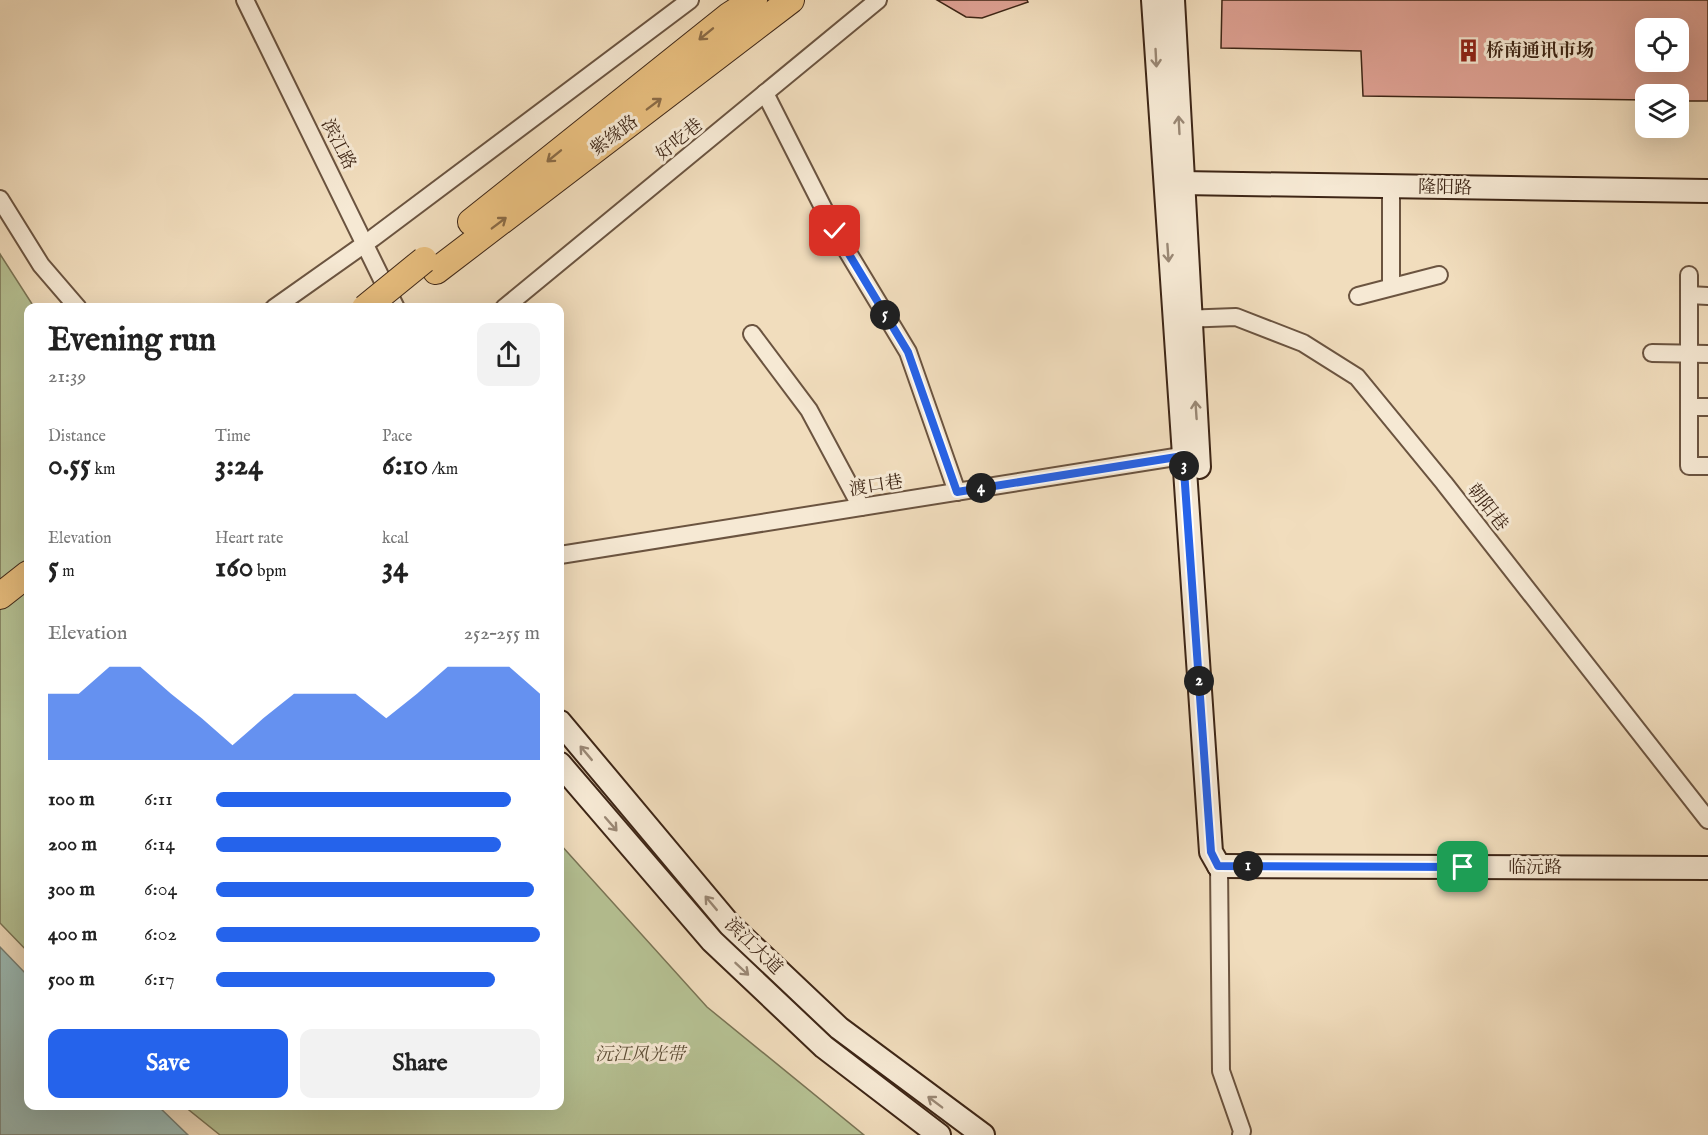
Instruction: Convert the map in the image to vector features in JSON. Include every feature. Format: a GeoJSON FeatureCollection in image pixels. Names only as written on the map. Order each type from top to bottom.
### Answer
{"type":"FeatureCollection","features":[{"type":"Feature","properties":{"kind":"main road","name":"紫缘路"},"geometry":{"type":"LineString","coordinates":[[430,266],[730,15],[754,0]]}},
{"type":"Feature","properties":{"kind":"main road","name":"紫缘路"},"geometry":{"type":"LineString","coordinates":[[430,266],[791,0]]}},
{"type":"Feature","properties":{"kind":"main road"},"geometry":{"type":"LineString","coordinates":[[373,303],[430,266]]}},
{"type":"Feature","properties":{"kind":"main road"},"geometry":{"type":"LineString","coordinates":[[395,303],[430,266]]}},
{"type":"Feature","properties":{"kind":"main road"},"geometry":{"type":"LineString","coordinates":[[0,596],[24,577]]}},
{"type":"Feature","properties":{"kind":"main road"},"geometry":{"type":"LineString","coordinates":[[0,615],[24,596]]}},
{"type":"Feature","properties":{"kind":"street","name":"滨江路"},"geometry":{"type":"LineString","coordinates":[[245,0],[367,242],[394,303]]}},
{"type":"Feature","properties":{"kind":"street"},"geometry":{"type":"LineString","coordinates":[[281,303],[367,242],[690,0]]}},
{"type":"Feature","properties":{"kind":"street","name":"好吃巷"},"geometry":{"type":"LineString","coordinates":[[510,303],[878,0]]}},
{"type":"Feature","properties":{"kind":"street"},"geometry":{"type":"LineString","coordinates":[[1153,0],[1224,851],[1218,866],[1221,1071],[1242,1131],[1240,1135]]}},
{"type":"Feature","properties":{"kind":"street"},"geometry":{"type":"LineString","coordinates":[[1173,0],[1181,183],[1181,319]]}},
{"type":"Feature","properties":{"kind":"street"},"geometry":{"type":"LineString","coordinates":[[765,93],[835,231],[908,352],[957,492]]}},
{"type":"Feature","properties":{"kind":"street","name":"隆阳路"},"geometry":{"type":"LineString","coordinates":[[1181,183],[1708,191]]}},
{"type":"Feature","properties":{"kind":"street"},"geometry":{"type":"LineString","coordinates":[[1391,186],[1391,285]]}},
{"type":"Feature","properties":{"kind":"street"},"geometry":{"type":"LineString","coordinates":[[0,199],[41,265],[74,303]]}},
{"type":"Feature","properties":{"kind":"street"},"geometry":{"type":"LineString","coordinates":[[1358,296],[1391,285],[1439,275]]}},
{"type":"Feature","properties":{"kind":"street"},"geometry":{"type":"LineString","coordinates":[[1689,275],[1689,466],[1708,466]]}},
{"type":"Feature","properties":{"kind":"street"},"geometry":{"type":"LineString","coordinates":[[1689,296],[1708,296]]}},
{"type":"Feature","properties":{"kind":"street","name":"朝阳巷"},"geometry":{"type":"LineString","coordinates":[[1181,319],[1236,317],[1303,343],[1358,377],[1708,820]]}},
{"type":"Feature","properties":{"kind":"street"},"geometry":{"type":"LineString","coordinates":[[752,334],[808,410],[861,507]]}},
{"type":"Feature","properties":{"kind":"street"},"geometry":{"type":"LineString","coordinates":[[1652,353],[1708,354]]}},
{"type":"Feature","properties":{"kind":"street"},"geometry":{"type":"LineString","coordinates":[[1689,407],[1708,407]]}},
{"type":"Feature","properties":{"kind":"street","name":"渡口巷"},"geometry":{"type":"LineString","coordinates":[[564,554],[1191,455]]}},
{"type":"Feature","properties":{"kind":"street","name":"滨江大道"},"geometry":{"type":"LineString","coordinates":[[564,727],[730,925],[839,1028],[983,1135]]}},
{"type":"Feature","properties":{"kind":"street","name":"滨江大道"},"geometry":{"type":"LineString","coordinates":[[564,769],[712,941],[825,1047],[939,1135]]}},
{"type":"Feature","properties":{"kind":"street","name":"临沅路"},"geometry":{"type":"LineString","coordinates":[[1218,866],[1708,868]]}},
{"type":"Feature","properties":{"kind":"green space"},"geometry":{"type":"Polygon","coordinates":[[[0,254],[31,303],[24,303],[24,948],[0,923],[0,254]]]}},
{"type":"Feature","properties":{"kind":"green space","name":"沅江风光带"},"geometry":{"type":"Polygon","coordinates":[[[564,848],[707,1007],[864,1135],[220,1135],[189,1110],[564,1110],[564,848]]]}},
{"type":"Feature","properties":{"kind":"water"},"geometry":{"type":"Polygon","coordinates":[[[0,947],[24,972],[24,1110],[162,1110],[188,1135],[0,1135],[0,947]]]}},
{"type":"Feature","properties":{"kind":"building"},"geometry":{"type":"Polygon","coordinates":[[[937,0],[1027,0],[1028,2],[982,18],[966,17],[937,0]]]}},
{"type":"Feature","properties":{"kind":"building","name":"桥南通讯市场"},"geometry":{"type":"Polygon","coordinates":[[[1222,0],[1708,0],[1708,101],[1689,101],[1689,84],[1635,84],[1635,100],[1363,96],[1361,51],[1221,48],[1222,0]]]}},
{"type":"Feature","properties":{"kind":"place","name":"桥南通讯市场"},"geometry":{"type":"Point","coordinates":[1468,50]}},
{"type":"Feature","properties":{"kind":"route"},"geometry":{"type":"LineString","coordinates":[[835,231],[908,352],[957,492],[1183,456],[1211,852],[1218,866],[1463,867]]}}]}
